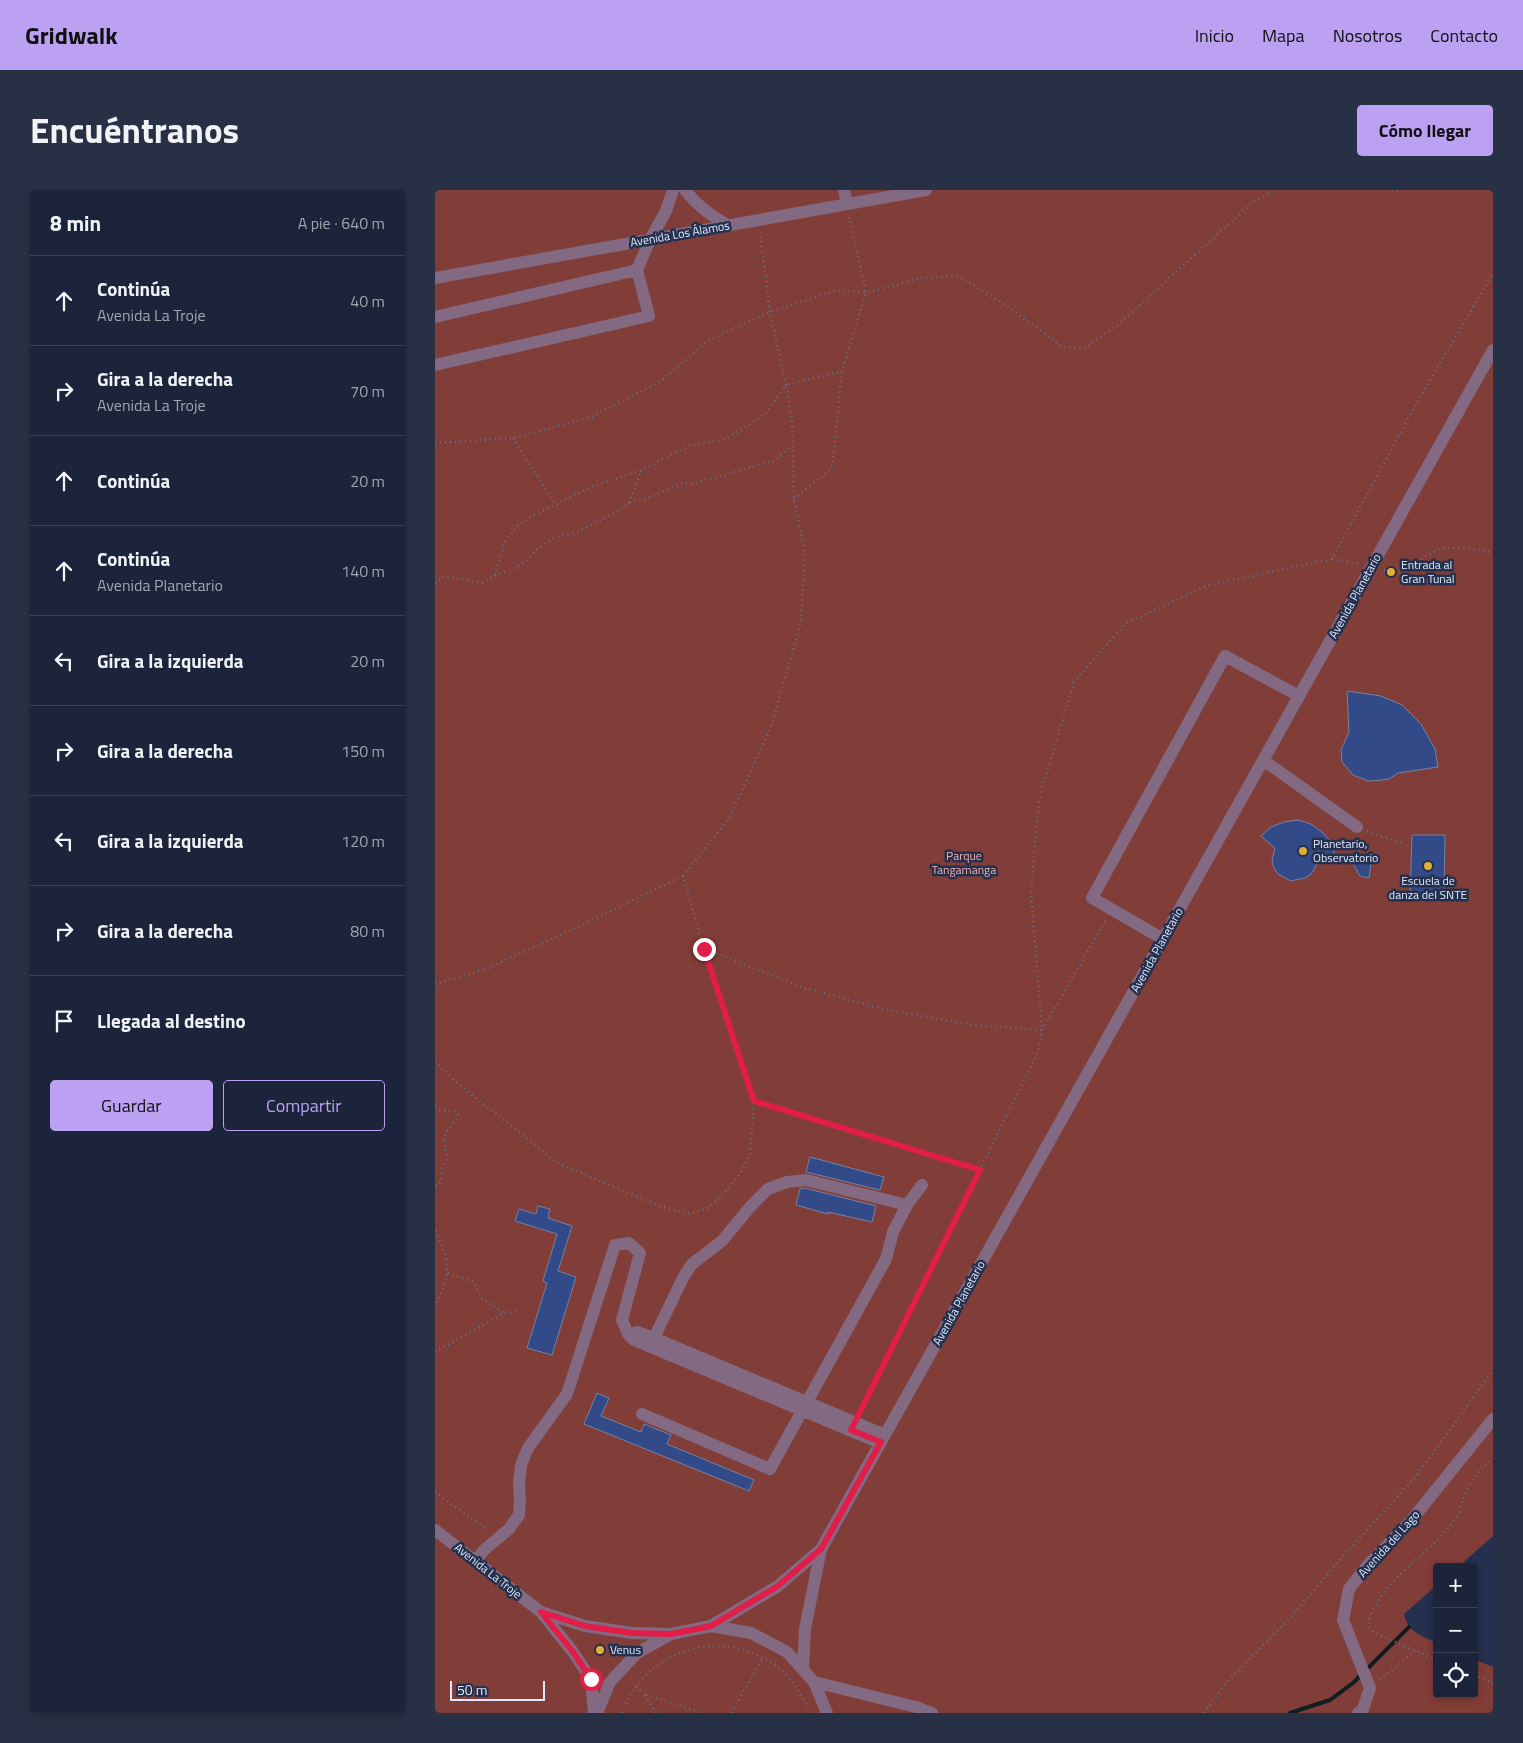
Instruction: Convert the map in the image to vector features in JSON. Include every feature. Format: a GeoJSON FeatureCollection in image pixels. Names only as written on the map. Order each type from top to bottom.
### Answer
{"type":"FeatureCollection","features":[{"type":"Feature","properties":{"kind":"street"},"geometry":{"type":"LineString","coordinates":[[435,365],[649,316],[637,270],[650,240],[666,212],[673,190]]}},
{"type":"Feature","properties":{"kind":"street"},"geometry":{"type":"LineString","coordinates":[[685,190],[692,200],[729,226]]}},
{"type":"Feature","properties":{"kind":"street"},"geometry":{"type":"LineString","coordinates":[[844,190],[847,204]]}},
{"type":"Feature","properties":{"kind":"street","name":"Avenida Los Álamos"},"geometry":{"type":"LineString","coordinates":[[435,278],[926,190]]}},
{"type":"Feature","properties":{"kind":"street"},"geometry":{"type":"LineString","coordinates":[[435,317],[637,270]]}},
{"type":"Feature","properties":{"kind":"street","name":"Avenida Planetario"},"geometry":{"type":"LineString","coordinates":[[803,1670],[805,1630],[821,1549],[1493,350]]}},
{"type":"Feature","properties":{"kind":"street"},"geometry":{"type":"LineString","coordinates":[[1163,939],[1092,898],[1225,656],[1299,696]]}},
{"type":"Feature","properties":{"kind":"street"},"geometry":{"type":"LineString","coordinates":[[1263,760],[1357,827]]}},
{"type":"Feature","properties":{"kind":"street"},"geometry":{"type":"LineString","coordinates":[[654,1338],[684,1276],[692,1264],[722,1241],[750,1207],[768,1189],[787,1182],[806,1180],[907,1205]]}},
{"type":"Feature","properties":{"kind":"street"},"geometry":{"type":"LineString","coordinates":[[642,1414],[770,1468],[886,1259],[893,1232],[907,1205],[921,1185]]}},
{"type":"Feature","properties":{"kind":"street"},"geometry":{"type":"LineString","coordinates":[[475,1561],[484,1550],[509,1529],[519,1515],[521,1465],[528,1448],[567,1394],[615,1245],[629,1243],[640,1253],[622,1320],[628,1334],[634,1340],[805,1406],[855,1422],[883,1439]]}},
{"type":"Feature","properties":{"kind":"street"},"geometry":{"type":"LineString","coordinates":[[628,1334],[637,1332],[654,1338],[883,1439]]}},
{"type":"Feature","properties":{"kind":"street","name":"Avenida del Lago"},"geometry":{"type":"LineString","coordinates":[[1366,1678],[1343,1620],[1349,1589],[1367,1566],[1410,1522],[1493,1419]]}},
{"type":"Feature","properties":{"kind":"street","name":"Avenida La Troje"},"geometry":{"type":"LineString","coordinates":[[435,1530],[541,1612],[573,1652],[591,1679],[596,1713]]}},
{"type":"Feature","properties":{"kind":"street","name":"Avenida Planetario"},"geometry":{"type":"LineString","coordinates":[[711,1626],[778,1586],[821,1549]]}},
{"type":"Feature","properties":{"kind":"street","name":"Avenida La Troje"},"geometry":{"type":"LineString","coordinates":[[541,1612],[585,1626],[632,1633],[671,1634]]}},
{"type":"Feature","properties":{"kind":"street"},"geometry":{"type":"LineString","coordinates":[[596,1713],[611,1682],[637,1653],[671,1634],[711,1626],[751,1633],[787,1652],[814,1682],[827,1713]]}},
{"type":"Feature","properties":{"kind":"street"},"geometry":{"type":"LineString","coordinates":[[1357,1713],[1363,1709],[1366,1678]]}},
{"type":"Feature","properties":{"kind":"street"},"geometry":{"type":"LineString","coordinates":[[814,1682],[916,1707],[932,1713]]}},
{"type":"Feature","properties":{"kind":"path"},"geometry":{"type":"LineString","coordinates":[[435,443],[513,438],[591,417],[661,382],[709,340],[771,312],[837,290],[866,293],[921,278],[958,276],[1001,302],[1063,346],[1085,349],[1118,325],[1252,203],[1275,190]]}},
{"type":"Feature","properties":{"kind":"path"},"geometry":{"type":"LineString","coordinates":[[1387,190],[1393,192],[1398,190]]}},
{"type":"Feature","properties":{"kind":"path"},"geometry":{"type":"LineString","coordinates":[[794,499],[831,468],[842,371],[866,293],[847,204]]}},
{"type":"Feature","properties":{"kind":"path"},"geometry":{"type":"LineString","coordinates":[[435,984],[486,969],[683,876],[729,819],[773,724],[801,622],[805,553],[794,499],[791,445],[792,421],[771,312],[758,221]]}},
{"type":"Feature","properties":{"kind":"path"},"geometry":{"type":"LineString","coordinates":[[1332,560],[1415,406],[1493,273]]}},
{"type":"Feature","properties":{"kind":"path"},"geometry":{"type":"LineString","coordinates":[[495,575],[505,542],[517,526],[532,516],[593,486],[642,470],[688,446],[726,439],[765,414],[786,385],[842,371]]}},
{"type":"Feature","properties":{"kind":"path"},"geometry":{"type":"LineString","coordinates":[[513,438],[555,504]]}},
{"type":"Feature","properties":{"kind":"path"},"geometry":{"type":"LineString","coordinates":[[435,583],[443,576],[482,583],[525,562],[536,550],[554,538],[579,531],[613,514],[629,503],[683,482],[692,484],[776,460],[791,445]]}},
{"type":"Feature","properties":{"kind":"path"},"geometry":{"type":"LineString","coordinates":[[629,503],[642,470]]}},
{"type":"Feature","properties":{"kind":"path"},"geometry":{"type":"LineString","coordinates":[[855,1422],[1038,1052],[1042,1030],[1031,893],[1039,799],[1074,682],[1127,623],[1209,585],[1332,560],[1372,566],[1391,572],[1407,569],[1440,549],[1484,549],[1493,553]]}},
{"type":"Feature","properties":{"kind":"path"},"geometry":{"type":"LineString","coordinates":[[1360,860],[1357,827],[1401,843]]}},
{"type":"Feature","properties":{"kind":"path"},"geometry":{"type":"LineString","coordinates":[[435,1061],[456,1082],[559,1164],[646,1200],[686,1214],[707,1208],[725,1192],[740,1174],[750,1155],[754,1101],[704,949],[683,876]]}},
{"type":"Feature","properties":{"kind":"path"},"geometry":{"type":"LineString","coordinates":[[1042,1030],[1112,910]]}},
{"type":"Feature","properties":{"kind":"path"},"geometry":{"type":"LineString","coordinates":[[704,949],[805,988],[881,1009],[973,1025],[1042,1030]]}},
{"type":"Feature","properties":{"kind":"path"},"geometry":{"type":"LineString","coordinates":[[754,1101],[980,1170]]}},
{"type":"Feature","properties":{"kind":"path"},"geometry":{"type":"LineString","coordinates":[[435,1107],[448,1111],[456,1110],[459,1114],[456,1121],[447,1129],[443,1139],[448,1160],[443,1169],[441,1181],[435,1187]]}},
{"type":"Feature","properties":{"kind":"path"},"geometry":{"type":"LineString","coordinates":[[435,1231],[447,1256],[448,1273],[435,1305]]}},
{"type":"Feature","properties":{"kind":"path"},"geometry":{"type":"LineString","coordinates":[[448,1273],[474,1282],[482,1298],[504,1313]]}},
{"type":"Feature","properties":{"kind":"path"},"geometry":{"type":"LineString","coordinates":[[435,1352],[504,1313],[516,1311]]}},
{"type":"Feature","properties":{"kind":"path"},"geometry":{"type":"LineString","coordinates":[[1204,1713],[1225,1684],[1288,1620],[1417,1475],[1493,1370]]}},
{"type":"Feature","properties":{"kind":"path"},"geometry":{"type":"LineString","coordinates":[[1433,1658],[1371,1630],[1368,1625],[1370,1614],[1390,1586],[1445,1532],[1458,1515],[1466,1491],[1473,1478],[1490,1461],[1493,1462]]}},
{"type":"Feature","properties":{"kind":"path"},"geometry":{"type":"LineString","coordinates":[[435,1492],[485,1529],[495,1532],[509,1529]]}},
{"type":"Feature","properties":{"kind":"path"},"geometry":{"type":"LineString","coordinates":[[622,1713],[627,1697],[649,1670],[679,1652],[711,1646],[742,1649],[771,1662],[794,1684],[810,1713]]}},
{"type":"Feature","properties":{"kind":"path"},"geometry":{"type":"LineString","coordinates":[[1366,1678],[1415,1650]]}},
{"type":"Feature","properties":{"kind":"path"},"geometry":{"type":"LineString","coordinates":[[731,1713],[763,1658]]}},
{"type":"Feature","properties":{"kind":"path"},"geometry":{"type":"LineString","coordinates":[[1478,1677],[1493,1683]]}},
{"type":"Feature","properties":{"kind":"path"},"geometry":{"type":"LineString","coordinates":[[636,1687],[644,1694],[656,1713]]}},
{"type":"Feature","properties":{"kind":"path"},"geometry":{"type":"LineString","coordinates":[[644,1694],[702,1713]]}},
{"type":"Feature","properties":{"kind":"green space","name":"Parque Tangamanga"},"geometry":{"type":"Polygon","coordinates":[[[435,190],[1493,190],[1493,1536],[1463,1563],[1433,1563],[1433,1589],[1404,1614],[1412,1629],[1433,1641],[1433,1698],[1478,1698],[1478,1661],[1493,1667],[1493,1713],[435,1713],[435,190]]]}},
{"type":"Feature","properties":{"kind":"building"},"geometry":{"type":"Polygon","coordinates":[[[1347,691],[1381,696],[1402,705],[1421,724],[1435,749],[1438,767],[1398,773],[1389,779],[1382,780],[1368,781],[1353,775],[1342,762],[1341,750],[1349,732],[1347,691]]]}},
{"type":"Feature","properties":{"kind":"building","name":"Planetario, Observatorio"},"geometry":{"type":"Polygon","coordinates":[[[1298,820],[1311,824],[1322,832],[1331,842],[1335,856],[1318,857],[1311,874],[1305,878],[1291,881],[1278,874],[1274,868],[1272,861],[1275,848],[1261,836],[1271,827],[1284,822],[1298,820]]]}},
{"type":"Feature","properties":{"kind":"building","name":"Escuela de danza del SNTE"},"geometry":{"type":"Polygon","coordinates":[[[1412,835],[1445,835],[1444,897],[1410,896],[1412,835]]]}},
{"type":"Feature","properties":{"kind":"building"},"geometry":{"type":"Polygon","coordinates":[[[1360,860],[1371,864],[1369,878],[1360,876],[1352,862],[1360,860]]]}},
{"type":"Feature","properties":{"kind":"building"},"geometry":{"type":"Polygon","coordinates":[[[810,1157],[884,1177],[880,1190],[806,1172],[810,1157]]]}},
{"type":"Feature","properties":{"kind":"building"},"geometry":{"type":"Polygon","coordinates":[[[805,1188],[876,1206],[872,1222],[828,1212],[828,1214],[796,1205],[800,1189],[805,1188]]]}},
{"type":"Feature","properties":{"kind":"building"},"geometry":{"type":"Polygon","coordinates":[[[538,1206],[550,1209],[548,1218],[572,1226],[558,1271],[576,1277],[552,1355],[527,1348],[547,1283],[543,1281],[557,1234],[515,1221],[519,1209],[536,1214],[538,1206]]]}},
{"type":"Feature","properties":{"kind":"building"},"geometry":{"type":"Polygon","coordinates":[[[597,1393],[609,1398],[601,1416],[641,1432],[644,1424],[671,1435],[667,1444],[754,1480],[749,1491],[584,1424],[597,1393]]]}},
{"type":"Feature","properties":{"kind":"waterway"},"geometry":{"type":"LineString","coordinates":[[1290,1713],[1330,1700],[1353,1683],[1409,1627]]}},
{"type":"Feature","properties":{"kind":"place","name":"Entrada al Gran Tunal"},"geometry":{"type":"Point","coordinates":[1391,572]}},
{"type":"Feature","properties":{"kind":"place","name":"Planetario, Observatorio"},"geometry":{"type":"Point","coordinates":[1303,851]}},
{"type":"Feature","properties":{"kind":"place","name":"Escuela de danza del SNTE"},"geometry":{"type":"Point","coordinates":[1428,866]}},
{"type":"Feature","properties":{"kind":"place","name":"Venus"},"geometry":{"type":"Point","coordinates":[600,1650]}},
{"type":"Feature","properties":{"kind":"route"},"geometry":{"type":"LineString","coordinates":[[591,1679],[573,1652],[541,1612],[585,1626],[632,1633],[671,1634],[711,1626],[778,1586],[821,1549],[881,1442],[851,1430],[980,1170],[754,1101],[704,949]]}}]}
